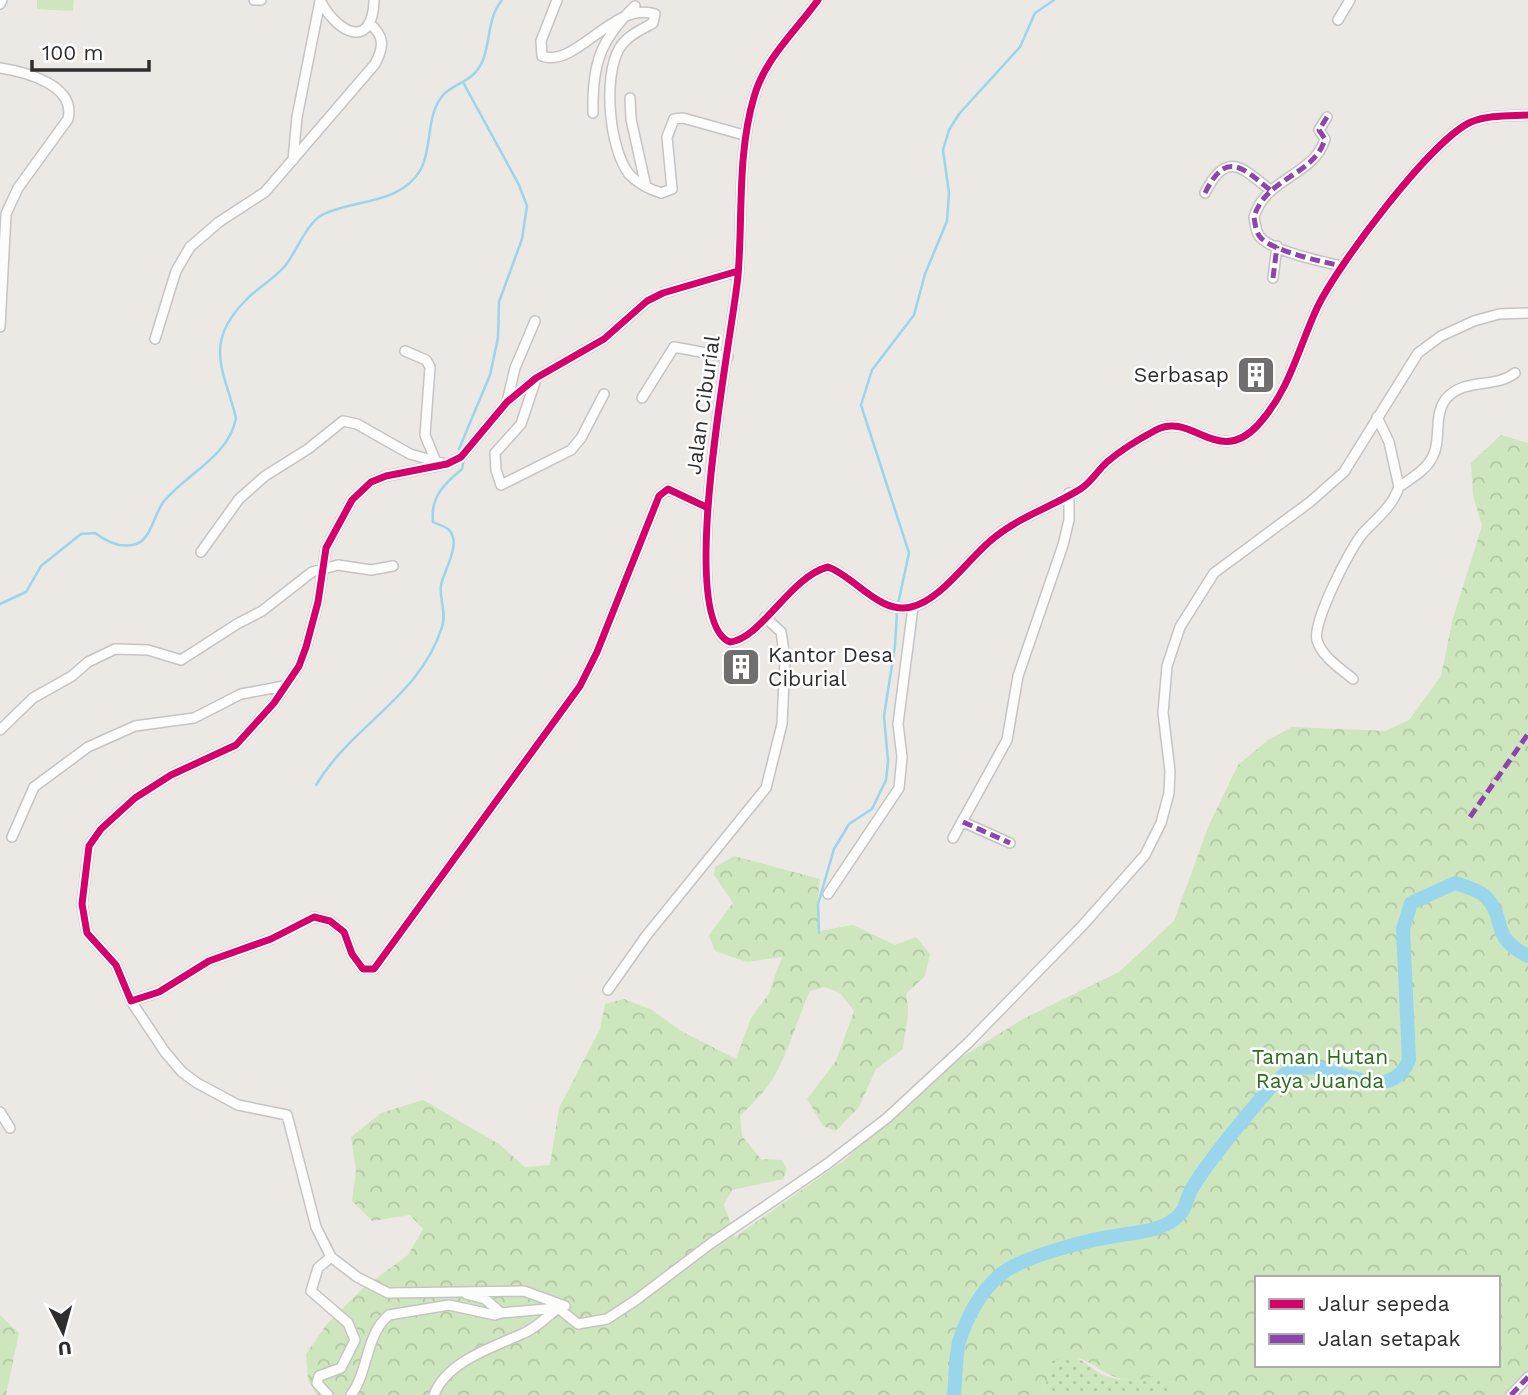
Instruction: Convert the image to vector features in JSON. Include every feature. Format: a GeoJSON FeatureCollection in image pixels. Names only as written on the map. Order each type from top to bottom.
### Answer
{"type":"FeatureCollection","features":[{"type":"Feature","properties":{"kind":"street"},"geometry":{"type":"LineString","coordinates":[[254,0],[261,0]]}},
{"type":"Feature","properties":{"kind":"street"},"geometry":{"type":"LineString","coordinates":[[320,0],[342,29],[358,31],[369,23],[374,0]]}},
{"type":"Feature","properties":{"kind":"street"},"geometry":{"type":"LineString","coordinates":[[293,160],[297,117],[320,0]]}},
{"type":"Feature","properties":{"kind":"street"},"geometry":{"type":"LineString","coordinates":[[557,0],[541,41],[542,56],[547,58],[562,54],[617,10],[637,6],[649,0]]}},
{"type":"Feature","properties":{"kind":"street","name":"Jalan Ciburial"},"geometry":{"type":"LineString","coordinates":[[818,0],[772,57],[758,83],[744,135],[738,271],[706,506],[706,592],[719,636],[727,642],[736,642],[809,575],[828,567],[848,577],[878,600],[892,606],[913,607]]}},
{"type":"Feature","properties":{"kind":"street"},"geometry":{"type":"LineString","coordinates":[[1338,20],[1350,0]]}},
{"type":"Feature","properties":{"kind":"street"},"geometry":{"type":"LineString","coordinates":[[593,113],[593,82],[601,47],[607,36],[637,6]]}},
{"type":"Feature","properties":{"kind":"street"},"geometry":{"type":"LineString","coordinates":[[637,6],[652,10],[655,20],[626,39],[620,47],[611,72],[609,94],[621,158],[630,175],[646,187],[661,193],[672,189],[667,136],[674,119],[682,118],[744,135]]}},
{"type":"Feature","properties":{"kind":"street"},"geometry":{"type":"LineString","coordinates":[[155,339],[176,271],[190,247],[219,222],[257,200],[375,64],[383,44],[381,36],[369,23]]}},
{"type":"Feature","properties":{"kind":"street"},"geometry":{"type":"LineString","coordinates":[[0,68],[28,74],[47,83],[67,98],[71,109],[68,119],[18,188],[6,214],[0,327]]}},
{"type":"Feature","properties":{"kind":"street"},"geometry":{"type":"LineString","coordinates":[[630,98],[631,119],[646,187]]}},
{"type":"Feature","properties":{"kind":"street"},"geometry":{"type":"LineString","coordinates":[[828,894],[899,788],[902,757],[898,724],[913,607],[935,595],[964,564],[997,535],[1080,489],[1123,450],[1160,428],[1181,427],[1220,443],[1235,439],[1257,426],[1275,404],[1295,367],[1317,309],[1342,266],[1417,170],[1452,135],[1472,121],[1528,114]]}},
{"type":"Feature","properties":{"kind":"street"},"geometry":{"type":"LineString","coordinates":[[1327,117],[1319,130],[1325,139],[1316,156],[1307,166],[1270,190],[1256,210],[1254,222],[1261,239],[1318,261],[1342,266]]}},
{"type":"Feature","properties":{"kind":"street"},"geometry":{"type":"LineString","coordinates":[[1205,193],[1221,169],[1231,165],[1241,167],[1270,190]]}},
{"type":"Feature","properties":{"kind":"street"},"geometry":{"type":"LineString","coordinates":[[1273,278],[1277,246]]}},
{"type":"Feature","properties":{"kind":"street"},"geometry":{"type":"LineString","coordinates":[[579,1324],[573,1313],[562,1304],[524,1291],[387,1293],[375,1289],[331,1257],[316,1227],[287,1115],[238,1105],[197,1083],[182,1072],[165,1052],[131,1002],[116,965],[88,933],[84,920],[85,862],[93,838],[152,786],[236,745],[274,703],[299,666],[306,648],[316,613],[326,548],[334,530],[363,489],[396,472],[447,464],[470,449],[507,402],[536,378],[604,339],[647,301],[663,293],[738,271]]}},
{"type":"Feature","properties":{"kind":"street"},"geometry":{"type":"LineString","coordinates":[[351,1395],[358,1386],[374,1334],[389,1315],[449,1304],[495,1315],[558,1308],[579,1324],[607,1319],[827,1164],[887,1118],[1047,962],[1145,855],[1161,823],[1169,793],[1170,771],[1163,713],[1167,666],[1180,627],[1214,573],[1335,482],[1365,442],[1377,417],[1418,353],[1452,330],[1490,316],[1528,313]]}},
{"type":"Feature","properties":{"kind":"street"},"geometry":{"type":"LineString","coordinates":[[507,402],[515,368],[535,321]]}},
{"type":"Feature","properties":{"kind":"street"},"geometry":{"type":"LineString","coordinates":[[642,398],[674,347],[728,357]]}},
{"type":"Feature","properties":{"kind":"street"},"geometry":{"type":"LineString","coordinates":[[405,351],[426,360],[430,367],[425,435],[436,462]]}},
{"type":"Feature","properties":{"kind":"street"},"geometry":{"type":"LineString","coordinates":[[1353,679],[1325,655],[1317,641],[1317,623],[1361,536],[1387,510],[1399,487],[1431,460],[1441,409],[1452,393],[1473,384],[1508,379],[1515,373]]}},
{"type":"Feature","properties":{"kind":"street"},"geometry":{"type":"LineString","coordinates":[[536,378],[521,424],[495,453],[496,470],[501,485],[571,450],[581,438],[604,394]]}},
{"type":"Feature","properties":{"kind":"street"},"geometry":{"type":"LineString","coordinates":[[1377,417],[1389,442],[1399,487]]}},
{"type":"Feature","properties":{"kind":"street"},"geometry":{"type":"LineString","coordinates":[[201,552],[239,499],[265,476],[308,449],[343,422],[357,424],[397,448],[447,464]]}},
{"type":"Feature","properties":{"kind":"street"},"geometry":{"type":"LineString","coordinates":[[131,1002],[159,992],[209,961],[271,939],[314,917],[325,918],[338,926],[363,969],[374,969],[580,686],[597,652],[659,496],[668,489],[706,506]]}},
{"type":"Feature","properties":{"kind":"street"},"geometry":{"type":"LineString","coordinates":[[953,838],[1007,740],[1017,676],[1063,545],[1069,520],[1069,493]]}},
{"type":"Feature","properties":{"kind":"street"},"geometry":{"type":"LineString","coordinates":[[0,730],[33,698],[72,676],[88,662],[115,649],[133,648],[181,660],[278,600],[302,577],[323,568],[359,566],[370,570],[393,566]]}},
{"type":"Feature","properties":{"kind":"street"},"geometry":{"type":"LineString","coordinates":[[608,990],[646,936],[766,788],[782,724],[785,659],[780,629],[765,617]]}},
{"type":"Feature","properties":{"kind":"street"},"geometry":{"type":"LineString","coordinates":[[12,837],[34,787],[88,747],[135,726],[194,719],[241,694],[284,686]]}},
{"type":"Feature","properties":{"kind":"street"},"geometry":{"type":"LineString","coordinates":[[963,822],[1010,843]]}},
{"type":"Feature","properties":{"kind":"street"},"geometry":{"type":"LineString","coordinates":[[0,1112],[10,1128]]}},
{"type":"Feature","properties":{"kind":"street"},"geometry":{"type":"LineString","coordinates":[[328,1395],[317,1383],[319,1376],[341,1368],[355,1340],[348,1323],[311,1291],[318,1268],[331,1257]]}},
{"type":"Feature","properties":{"kind":"street"},"geometry":{"type":"LineString","coordinates":[[455,1290],[485,1299],[502,1313]]}},
{"type":"Feature","properties":{"kind":"street"},"geometry":{"type":"LineString","coordinates":[[434,1395],[438,1383],[447,1374],[489,1347],[522,1335],[558,1308]]}},
{"type":"Feature","properties":{"kind":"street"},"geometry":{"type":"LineString","coordinates":[[1511,1395],[1528,1377]]}},
{"type":"Feature","properties":{"kind":"green space"},"geometry":{"type":"Polygon","coordinates":[[[37,0],[74,0],[73,11],[37,9],[37,0]]]}},
{"type":"Feature","properties":{"kind":"green space","name":"Taman Hutan Raya Juanda"},"geometry":{"type":"Polygon","coordinates":[[[1501,435],[1528,443],[1528,1372],[1511,1395],[1173,1395],[1170,1382],[1157,1375],[1122,1379],[1080,1359],[1068,1358],[1052,1361],[1044,1390],[1037,1395],[317,1395],[308,1380],[306,1354],[327,1324],[362,1289],[408,1255],[423,1229],[410,1215],[372,1221],[352,1201],[356,1171],[351,1137],[381,1113],[423,1100],[499,1144],[525,1167],[550,1165],[559,1108],[600,1029],[605,1004],[624,999],[652,1010],[681,1031],[736,1059],[751,1018],[768,995],[782,957],[747,962],[715,951],[709,935],[733,903],[714,875],[715,867],[734,856],[820,879],[817,905],[819,931],[853,925],[895,945],[916,937],[930,954],[925,976],[906,994],[908,1015],[903,1049],[876,1069],[859,1107],[836,1131],[823,1126],[807,1099],[836,1061],[854,1011],[840,993],[825,987],[810,991],[776,1073],[763,1092],[740,1116],[742,1136],[761,1159],[782,1160],[787,1169],[783,1179],[732,1190],[724,1205],[735,1237],[847,1158],[890,1113],[939,1071],[1023,1019],[1119,972],[1174,921],[1208,827],[1238,765],[1268,740],[1292,727],[1385,731],[1409,720],[1441,676],[1453,618],[1482,526],[1473,495],[1471,463],[1501,435]]]}},
{"type":"Feature","properties":{"kind":"green space"},"geometry":{"type":"Polygon","coordinates":[[[0,1315],[19,1333],[6,1395],[0,1395],[0,1315]]]}},
{"type":"Feature","properties":{"kind":"green space"},"geometry":{"type":"Polygon","coordinates":[[[1066,1356],[1079,1359],[1100,1374],[1112,1378],[1145,1378],[1157,1374],[1170,1382],[1173,1395],[1037,1395],[1044,1390],[1052,1361],[1066,1356]]]}},
{"type":"Feature","properties":{"kind":"waterway"},"geometry":{"type":"LineString","coordinates":[[0,604],[26,592],[41,566],[81,534],[95,533],[120,545],[141,541],[146,537],[165,500],[217,454],[232,431],[236,418],[220,358],[224,331],[232,316],[250,296],[285,266],[316,219],[334,210],[389,195],[412,181],[425,160],[438,102],[444,94],[470,77],[479,67],[494,14],[502,0]]}},
{"type":"Feature","properties":{"kind":"waterway"},"geometry":{"type":"LineString","coordinates":[[898,604],[909,553],[861,405],[872,370],[914,315],[925,274],[947,221],[949,193],[943,150],[949,130],[959,114],[1020,47],[1035,13],[1054,0]]}},
{"type":"Feature","properties":{"kind":"waterway"},"geometry":{"type":"LineString","coordinates":[[316,785],[348,745],[418,673],[432,651],[442,627],[441,585],[454,541],[448,529],[433,522],[434,505],[440,491],[462,469],[464,459],[459,449],[490,375],[498,338],[499,302],[522,239],[527,206],[519,185],[464,84]]}},
{"type":"Feature","properties":{"kind":"waterway"},"geometry":{"type":"LineString","coordinates":[[819,933],[818,904],[834,849],[849,824],[872,809],[886,780],[888,761],[884,716],[895,646],[897,611]]}},
{"type":"Feature","properties":{"kind":"waterway"},"geometry":{"type":"LineString","coordinates":[[954,1395],[957,1355],[962,1333],[980,1297],[1000,1275],[1024,1261],[1058,1249],[1168,1224],[1182,1212],[1191,1190],[1222,1146],[1268,1091],[1289,1071],[1304,1067],[1320,1069],[1371,1082],[1386,1081],[1399,1075],[1409,1060],[1403,929],[1411,903],[1455,883],[1475,890],[1492,904],[1508,941],[1528,956]]}},
{"type":"Feature","properties":{"kind":"marked path"},"geometry":{"type":"LineString","coordinates":[[1327,117],[1319,130],[1325,139],[1319,151],[1311,161],[1269,193],[1254,217],[1258,234],[1267,243],[1342,266]]}},
{"type":"Feature","properties":{"kind":"marked path"},"geometry":{"type":"LineString","coordinates":[[1205,193],[1220,171],[1227,167],[1243,170],[1270,190]]}},
{"type":"Feature","properties":{"kind":"marked path"},"geometry":{"type":"LineString","coordinates":[[1273,278],[1277,246]]}},
{"type":"Feature","properties":{"kind":"marked path"},"geometry":{"type":"LineString","coordinates":[[1470,817],[1528,734]]}},
{"type":"Feature","properties":{"kind":"marked path"},"geometry":{"type":"LineString","coordinates":[[963,822],[1010,843]]}},
{"type":"Feature","properties":{"kind":"marked path"},"geometry":{"type":"LineString","coordinates":[[1511,1395],[1528,1377]]}},
{"type":"Feature","properties":{"kind":"cycle path"},"geometry":{"type":"LineString","coordinates":[[818,0],[765,70],[754,97],[745,141],[738,276],[711,472],[707,531],[707,583],[714,622],[730,642],[753,630],[801,582],[828,567],[889,605],[900,608],[922,603],[944,587],[995,537],[1082,488],[1113,457],[1156,430],[1169,426],[1182,427],[1218,440],[1230,441],[1244,437],[1258,425],[1278,398],[1317,308],[1343,264],[1410,178],[1454,133],[1471,122],[1491,117],[1528,115]]}},
{"type":"Feature","properties":{"kind":"cycle path"},"geometry":{"type":"LineString","coordinates":[[706,507],[668,489],[659,496],[597,652],[580,686],[374,969],[363,969],[352,954],[344,932],[330,921],[314,917],[271,939],[209,961],[159,992],[131,1001],[116,965],[87,933],[82,904],[89,846],[101,829],[135,798],[171,775],[236,745],[274,703],[299,666],[318,602],[326,548],[352,500],[371,482],[386,476],[447,464],[461,457],[507,402],[536,378],[604,339],[647,301],[663,293],[738,271]]}},
{"type":"Feature","properties":{"kind":"place","name":"Serbasap"},"geometry":{"type":"Point","coordinates":[1256,375]}},
{"type":"Feature","properties":{"kind":"place","name":"Kantor Desa Ciburial"},"geometry":{"type":"Point","coordinates":[741,667]}}]}
